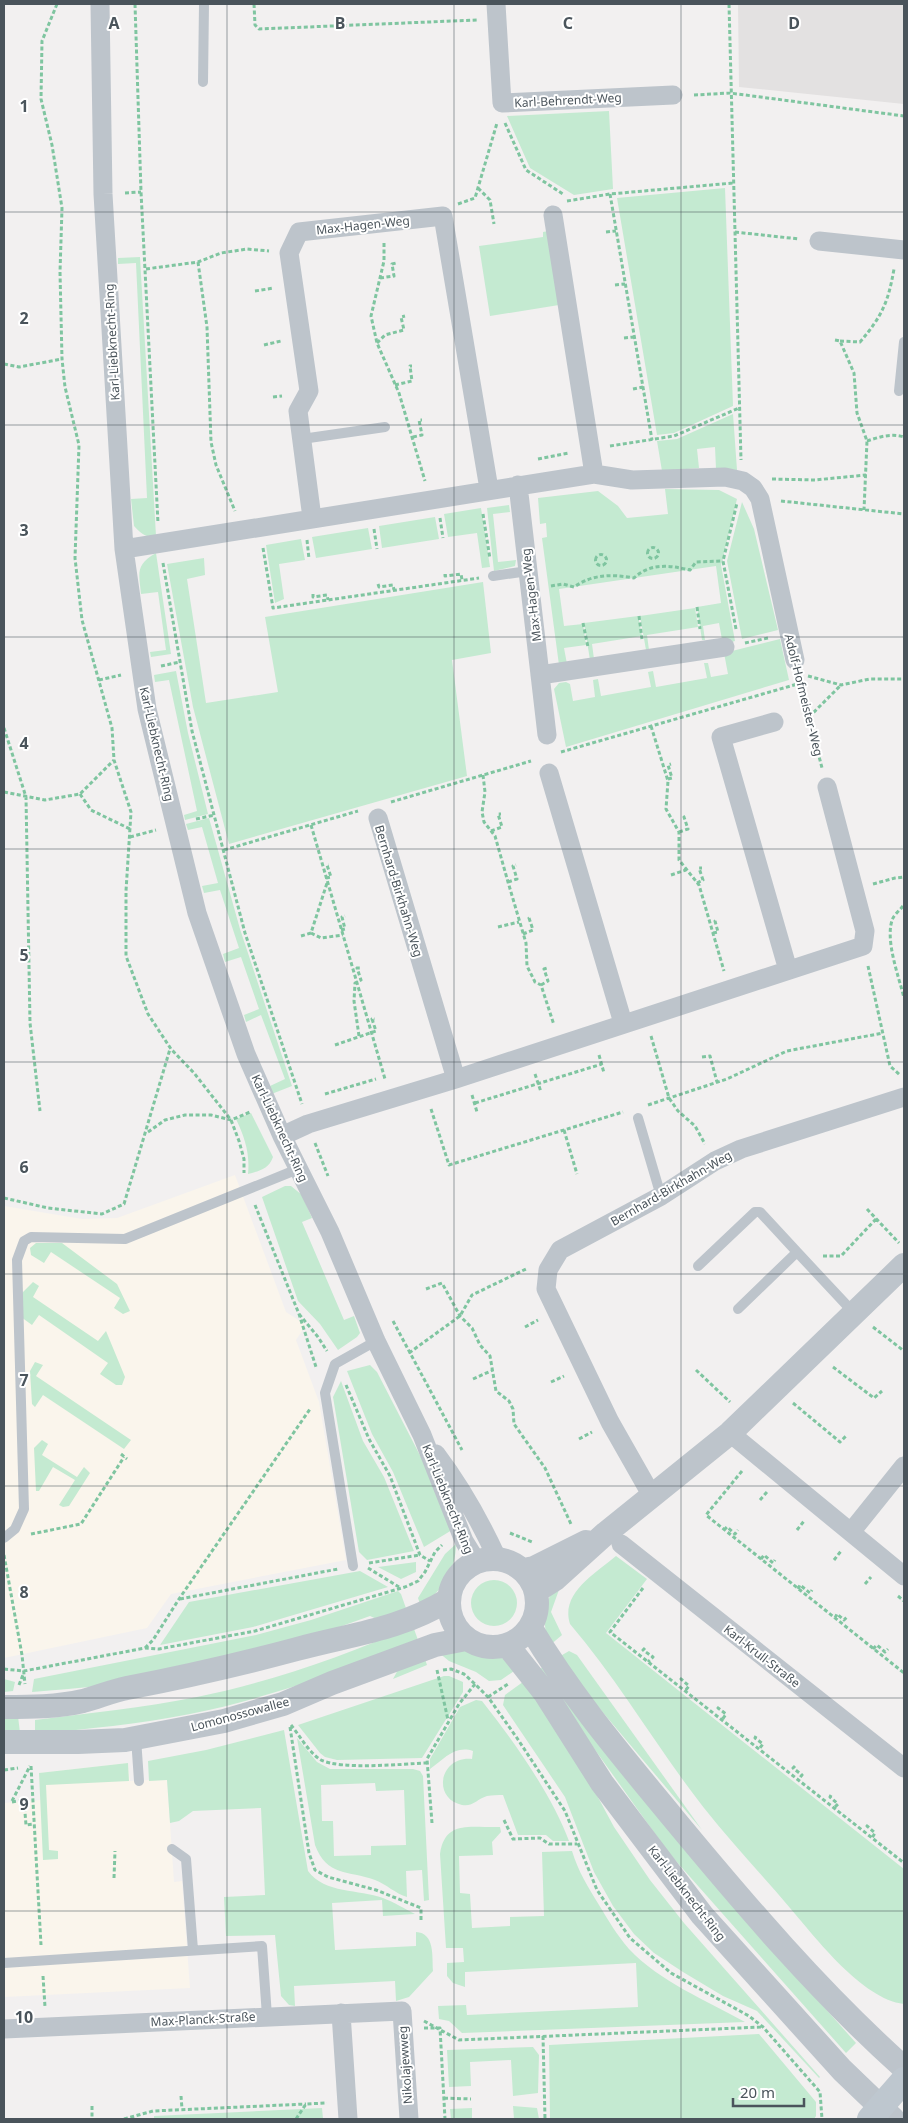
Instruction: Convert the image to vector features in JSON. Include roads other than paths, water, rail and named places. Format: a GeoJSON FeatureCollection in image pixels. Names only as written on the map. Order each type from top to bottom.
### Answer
{"type":"FeatureCollection","features":[{"type":"Feature","properties":{"kind":"main road"},"geometry":{"type":"LineString","coordinates":[[881,2116],[904,2080]]}},
{"type":"Feature","properties":{"kind":"street","name":"Karl-Liebknecht-Ring"},"geometry":{"type":"LineString","coordinates":[[100,4],[103,194],[124,548],[147,709],[197,913],[246,1054],[282,1136],[330,1232],[376,1341],[422,1435],[464,1541],[472,1554],[472,1563]]}},
{"type":"Feature","properties":{"kind":"street","name":"Karl-Behrendt-Weg"},"geometry":{"type":"LineString","coordinates":[[497,11],[501,108],[673,95]]}},
{"type":"Feature","properties":{"kind":"street"},"geometry":{"type":"LineString","coordinates":[[124,548],[594,474],[553,215]]}},
{"type":"Feature","properties":{"kind":"street","name":"Max-Hagen-Weg"},"geometry":{"type":"LineString","coordinates":[[302,439],[298,411],[309,391],[289,253],[300,232],[443,216],[484,490]]}},
{"type":"Feature","properties":{"kind":"street"},"geometry":{"type":"LineString","coordinates":[[819,241],[901,249]]}},
{"type":"Feature","properties":{"kind":"street"},"geometry":{"type":"LineString","coordinates":[[302,439],[312,518]]}},
{"type":"Feature","properties":{"kind":"street","name":"Adolf-Hofmeister-Weg"},"geometry":{"type":"LineString","coordinates":[[594,474],[632,480],[724,477],[752,489],[796,666]]}},
{"type":"Feature","properties":{"kind":"street","name":"Max-Hagen-Weg"},"geometry":{"type":"LineString","coordinates":[[518,485],[547,735]]}},
{"type":"Feature","properties":{"kind":"street"},"geometry":{"type":"LineString","coordinates":[[540,675],[732,646]]}},
{"type":"Feature","properties":{"kind":"street"},"geometry":{"type":"LineString","coordinates":[[774,722],[721,737],[788,970]]}},
{"type":"Feature","properties":{"kind":"street"},"geometry":{"type":"LineString","coordinates":[[549,773],[623,1023]]}},
{"type":"Feature","properties":{"kind":"street"},"geometry":{"type":"LineString","coordinates":[[282,1136],[308,1124],[456,1079],[863,946],[864,931],[827,787]]}},
{"type":"Feature","properties":{"kind":"street","name":"Bernhard-Birkhahn-Weg"},"geometry":{"type":"LineString","coordinates":[[375,810],[456,1079]]}},
{"type":"Feature","properties":{"kind":"street","name":"Bernhard-Birkhahn-Weg"},"geometry":{"type":"LineString","coordinates":[[652,1496],[610,1422],[546,1289],[548,1270],[560,1250],[661,1196],[715,1160],[776,1137],[904,1097]]}},
{"type":"Feature","properties":{"kind":"street"},"geometry":{"type":"LineString","coordinates":[[536,1591],[613,1539],[652,1496],[730,1433],[862,1319],[904,1265]]}},
{"type":"Feature","properties":{"kind":"street"},"geometry":{"type":"LineString","coordinates":[[730,1433],[904,1576]]}},
{"type":"Feature","properties":{"kind":"street","name":"Karl-Liebknecht-Ring"},"geometry":{"type":"LineString","coordinates":[[422,1435],[458,1483],[486,1532],[497,1558]]}},
{"type":"Feature","properties":{"kind":"street"},"geometry":{"type":"LineString","coordinates":[[851,1532],[904,1466]]}},
{"type":"Feature","properties":{"kind":"street"},"geometry":{"type":"LineString","coordinates":[[524,1570],[613,1539]]}},
{"type":"Feature","properties":{"kind":"street","name":"Karl-Krull-Straße"},"geometry":{"type":"LineString","coordinates":[[613,1539],[904,1768]]}},
{"type":"Feature","properties":{"kind":"street"},"geometry":{"type":"LineString","coordinates":[[497,1558],[516,1564],[524,1570],[536,1591],[537,1610],[530,1627],[520,1638],[507,1645],[493,1648],[479,1645],[466,1638],[452,1621],[448,1600],[452,1585],[460,1572],[472,1563],[484,1559],[497,1558]]}},
{"type":"Feature","properties":{"kind":"street"},"geometry":{"type":"LineString","coordinates":[[4,1707],[50,1705],[85,1700],[125,1689],[213,1671],[316,1644],[368,1634],[424,1614],[448,1600]]}},
{"type":"Feature","properties":{"kind":"street"},"geometry":{"type":"LineString","coordinates":[[530,1627],[584,1708],[727,1884],[857,2024],[904,2068]]}},
{"type":"Feature","properties":{"kind":"street","name":"Lomonossowallee"},"geometry":{"type":"LineString","coordinates":[[4,1742],[78,1742],[136,1738],[224,1721],[283,1704],[332,1683],[435,1645],[466,1638]]}},
{"type":"Feature","properties":{"kind":"street","name":"Karl-Liebknecht-Ring"},"geometry":{"type":"LineString","coordinates":[[507,1645],[545,1693],[602,1783],[702,1915],[881,2116]]}},
{"type":"Feature","properties":{"kind":"street","name":"Max-Planck-Straße"},"geometry":{"type":"LineString","coordinates":[[4,2029],[402,2011]]}},
{"type":"Feature","properties":{"kind":"street","name":"Nikolajewweg"},"geometry":{"type":"LineString","coordinates":[[402,2011],[409,2119]]}},
{"type":"Feature","properties":{"kind":"street"},"geometry":{"type":"LineString","coordinates":[[341,2013],[348,2119]]}},
{"type":"Feature","properties":{"kind":"lane"},"geometry":{"type":"LineString","coordinates":[[203,82],[204,4]]}},
{"type":"Feature","properties":{"kind":"lane"},"geometry":{"type":"LineString","coordinates":[[899,391],[904,342]]}},
{"type":"Feature","properties":{"kind":"lane"},"geometry":{"type":"LineString","coordinates":[[302,439],[384,427]]}},
{"type":"Feature","properties":{"kind":"lane"},"geometry":{"type":"LineString","coordinates":[[493,576],[528,571]]}},
{"type":"Feature","properties":{"kind":"lane"},"geometry":{"type":"LineString","coordinates":[[638,1118],[661,1196]]}},
{"type":"Feature","properties":{"kind":"lane"},"geometry":{"type":"LineString","coordinates":[[4,1538],[15,1529],[24,1509],[17,1260],[24,1240],[31,1237],[125,1240],[298,1169]]}},
{"type":"Feature","properties":{"kind":"lane"},"geometry":{"type":"LineString","coordinates":[[698,1266],[754,1212],[760,1212],[811,1268],[862,1319]]}},
{"type":"Feature","properties":{"kind":"lane"},"geometry":{"type":"LineString","coordinates":[[738,1309],[797,1252]]}},
{"type":"Feature","properties":{"kind":"lane"},"geometry":{"type":"LineString","coordinates":[[353,1566],[325,1393],[335,1364],[376,1341]]}},
{"type":"Feature","properties":{"kind":"lane"},"geometry":{"type":"LineString","coordinates":[[136,1738],[139,1781]]}},
{"type":"Feature","properties":{"kind":"lane"},"geometry":{"type":"LineString","coordinates":[[172,1850],[186,1859],[194,1950]]}},
{"type":"Feature","properties":{"kind":"lane"},"geometry":{"type":"LineString","coordinates":[[4,1962],[262,1946],[267,2016]]}}]}
